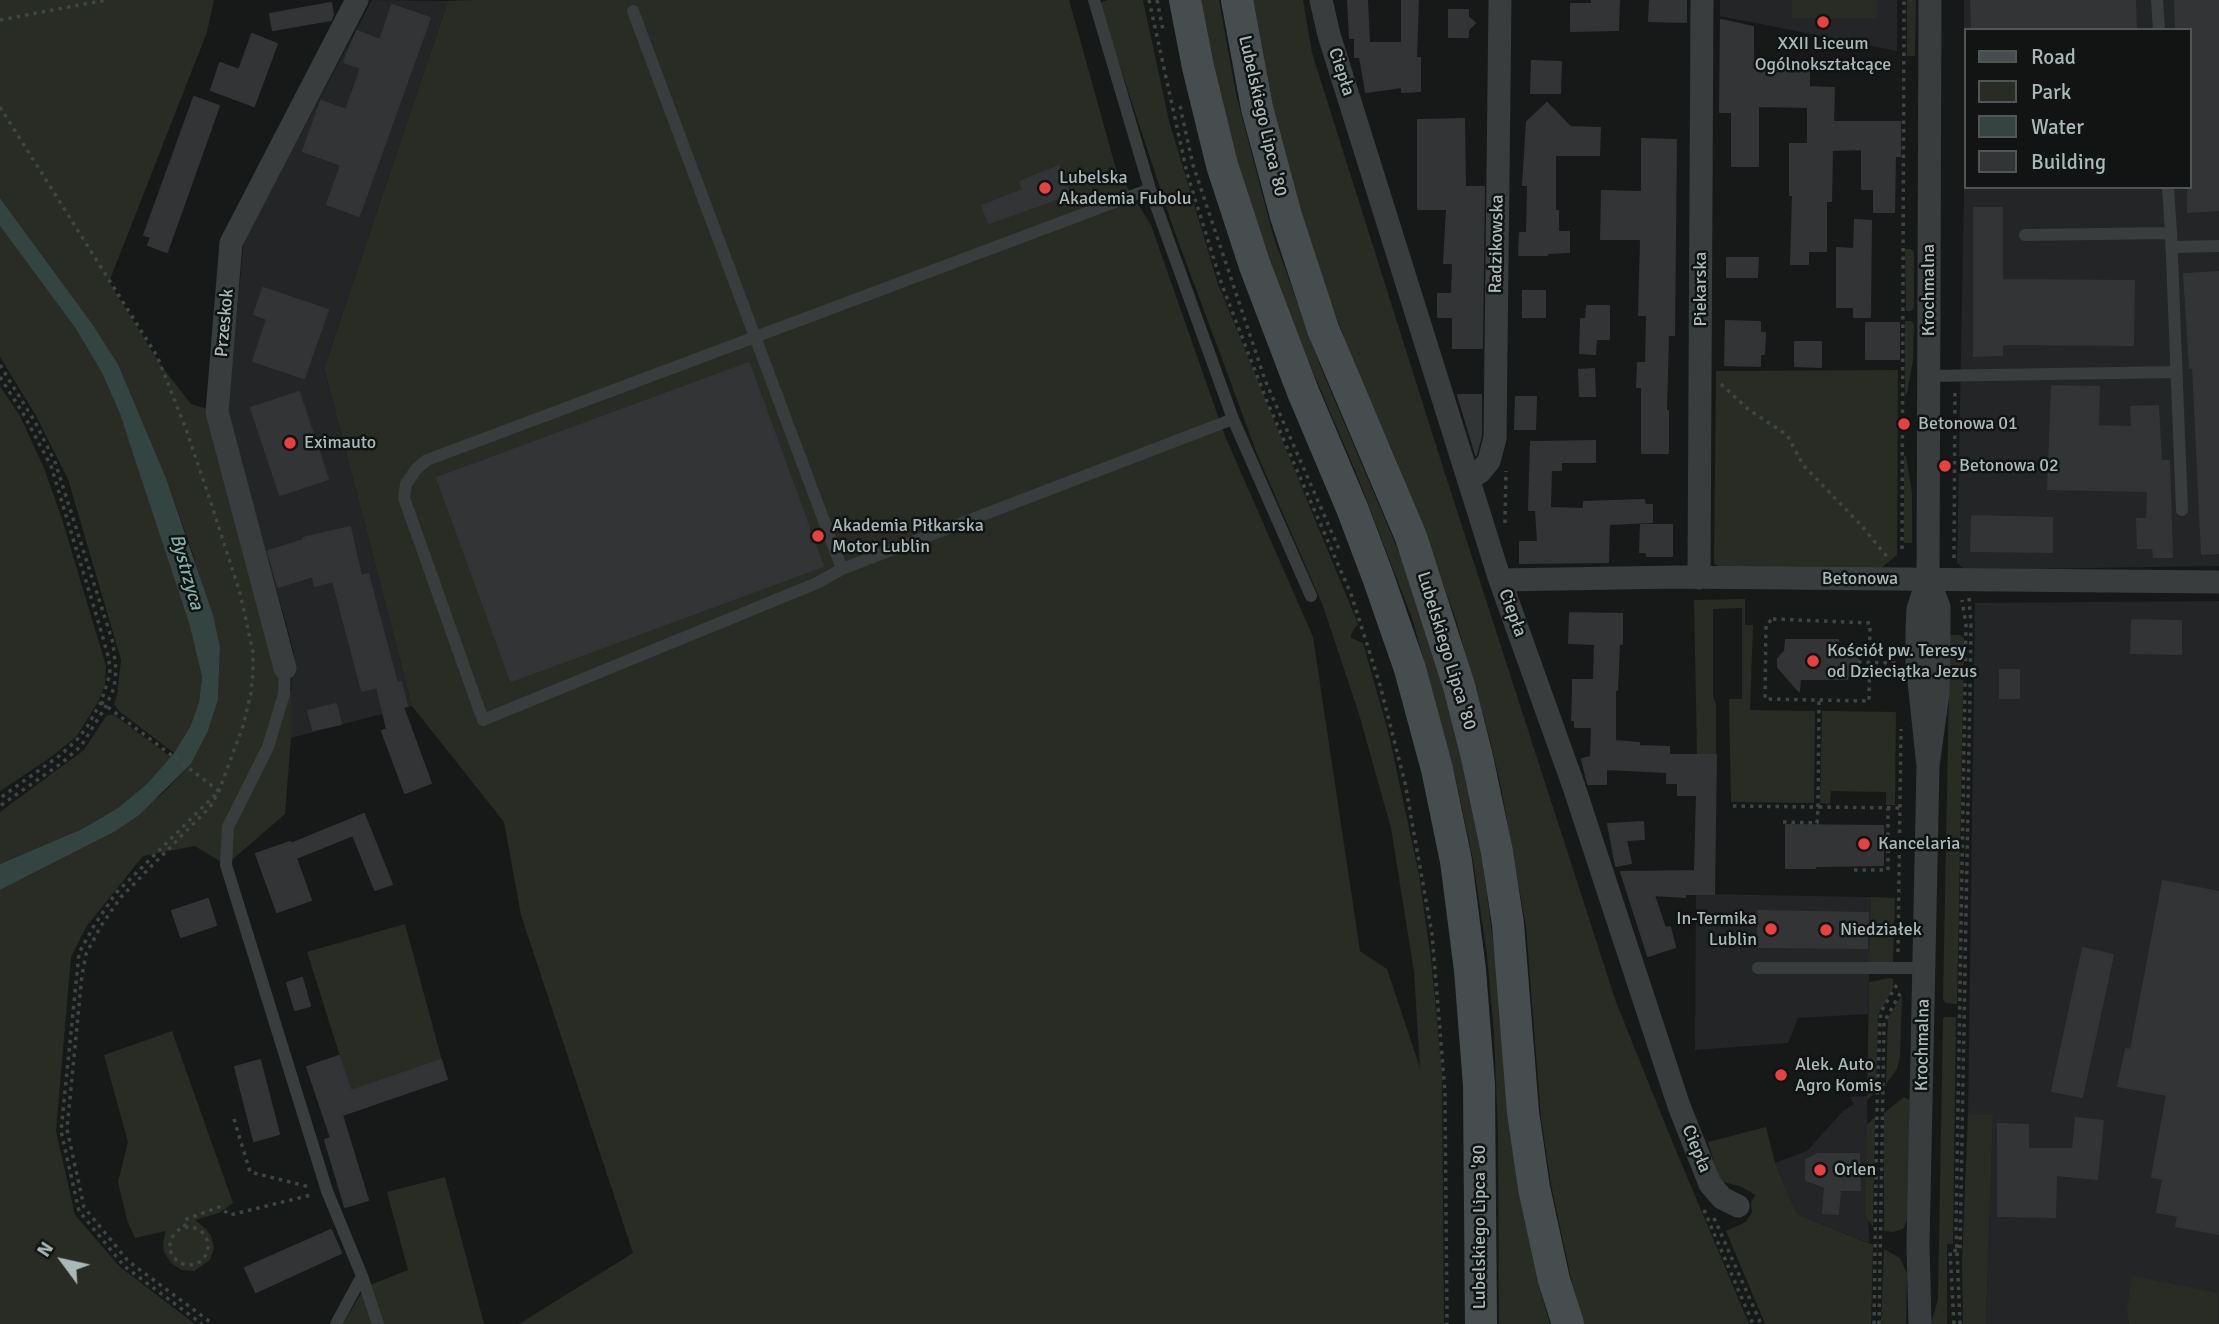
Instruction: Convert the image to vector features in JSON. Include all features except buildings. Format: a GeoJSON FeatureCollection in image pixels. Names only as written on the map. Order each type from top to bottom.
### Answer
{"type":"FeatureCollection","features":[{"type":"Feature","properties":{"kind":"main road","name":"Lubelskiego Lipca '80"},"geometry":{"type":"LineString","coordinates":[[1185,0],[1222,165],[1255,266],[1378,578],[1410,669],[1437,769],[1456,862],[1470,971],[1480,1111],[1481,1324]]}},
{"type":"Feature","properties":{"kind":"main road","name":"Lubelskiego Lipca '80"},"geometry":{"type":"LineString","coordinates":[[1237,0],[1257,108],[1286,216],[1323,329],[1411,537],[1459,686],[1478,757],[1508,924],[1523,1112],[1534,1188],[1554,1280],[1568,1324]]}},
{"type":"Feature","properties":{"kind":"street","name":"Przeskok"},"geometry":{"type":"LineString","coordinates":[[285,668],[217,412],[231,243],[357,0]]}},
{"type":"Feature","properties":{"kind":"street","name":"Ciepła"},"geometry":{"type":"LineString","coordinates":[[1321,0],[1329,35],[1500,580],[1574,787],[1679,1106],[1710,1184],[1722,1198],[1738,1206]]}},
{"type":"Feature","properties":{"kind":"street","name":"Radzikowska"},"geometry":{"type":"LineString","coordinates":[[1469,479],[1480,472],[1489,461],[1495,438],[1500,0]]}},
{"type":"Feature","properties":{"kind":"street","name":"Piekarska"},"geometry":{"type":"LineString","coordinates":[[1699,578],[1702,0]]}},
{"type":"Feature","properties":{"kind":"street","name":"Krochmalna"},"geometry":{"type":"LineString","coordinates":[[1920,1324],[1918,1245],[1928,766],[1938,693],[1940,607],[1928,579],[1930,0]]}},
{"type":"Feature","properties":{"kind":"street","name":"Betonowa"},"geometry":{"type":"LineString","coordinates":[[1500,580],[1699,578],[2219,582]]}},
{"type":"Feature","properties":{"kind":"lane"},"geometry":{"type":"LineString","coordinates":[[1094,0],[1150,189],[1233,419],[1311,596]]}},
{"type":"Feature","properties":{"kind":"lane"},"geometry":{"type":"LineString","coordinates":[[2157,0],[2159,28]]}},
{"type":"Feature","properties":{"kind":"lane"},"geometry":{"type":"LineString","coordinates":[[633,11],[842,569]]}},
{"type":"Feature","properties":{"kind":"lane"},"geometry":{"type":"LineString","coordinates":[[1150,189],[428,460],[417,468],[406,484],[404,498],[483,720],[817,583],[842,569],[1233,419]]}},
{"type":"Feature","properties":{"kind":"lane"},"geometry":{"type":"LineString","coordinates":[[2168,189],[2182,510]]}},
{"type":"Feature","properties":{"kind":"lane"},"geometry":{"type":"LineString","coordinates":[[2025,235],[2171,233]]}},
{"type":"Feature","properties":{"kind":"lane"},"geometry":{"type":"LineString","coordinates":[[2171,247],[2219,246]]}},
{"type":"Feature","properties":{"kind":"lane"},"geometry":{"type":"LineString","coordinates":[[1928,376],[2176,372]]}},
{"type":"Feature","properties":{"kind":"lane"},"geometry":{"type":"LineString","coordinates":[[285,668],[284,694],[268,747],[228,827],[226,865],[327,1191],[362,1276],[377,1324]]}},
{"type":"Feature","properties":{"kind":"lane"},"geometry":{"type":"LineString","coordinates":[[1758,968],[1925,970]]}},
{"type":"Feature","properties":{"kind":"lane"},"geometry":{"type":"LineString","coordinates":[[336,1324],[362,1276]]}},
{"type":"Feature","properties":{"kind":"path"},"geometry":{"type":"LineString","coordinates":[[0,20],[106,0]]}},
{"type":"Feature","properties":{"kind":"path"},"geometry":{"type":"LineString","coordinates":[[1149,0],[1187,173],[1222,285],[1266,399],[1351,594],[1380,685],[1405,783],[1432,934],[1445,1092],[1447,1324]]}},
{"type":"Feature","properties":{"kind":"path"},"geometry":{"type":"LineString","coordinates":[[1157,0],[1165,38]]}},
{"type":"Feature","properties":{"kind":"path"},"geometry":{"type":"LineString","coordinates":[[1902,549],[1904,0]]}},
{"type":"Feature","properties":{"kind":"path"},"geometry":{"type":"LineString","coordinates":[[1178,102],[1193,165],[1265,380],[1340,554]]}},
{"type":"Feature","properties":{"kind":"path"},"geometry":{"type":"LineString","coordinates":[[0,107],[158,356],[186,429],[236,580],[253,652],[253,671],[243,726],[219,791],[210,807],[121,897],[86,954],[67,1129],[84,1207],[128,1261],[213,1324]]}},
{"type":"Feature","properties":{"kind":"path"},"geometry":{"type":"LineString","coordinates":[[0,365],[35,422],[55,462],[113,642],[116,670],[114,688],[106,706],[81,746],[63,762],[0,806]]}},
{"type":"Feature","properties":{"kind":"path"},"geometry":{"type":"LineString","coordinates":[[0,377],[51,466],[109,659],[110,674],[101,702],[76,741],[0,798]]}},
{"type":"Feature","properties":{"kind":"path"},"geometry":{"type":"LineString","coordinates":[[1717,379],[1748,409],[1787,435],[1803,465],[1861,525],[1890,560]]}},
{"type":"Feature","properties":{"kind":"path"},"geometry":{"type":"LineString","coordinates":[[1769,621],[1870,623],[1870,662],[1869,701],[1765,699],[1766,624],[1769,621]]}},
{"type":"Feature","properties":{"kind":"path"},"geometry":{"type":"LineString","coordinates":[[1954,1324],[1950,1251],[1961,1250],[1971,624],[1966,625]]}},
{"type":"Feature","properties":{"kind":"path"},"geometry":{"type":"LineString","coordinates":[[1858,662],[1902,663]]}},
{"type":"Feature","properties":{"kind":"path"},"geometry":{"type":"LineString","coordinates":[[1783,822],[1817,823],[1819,700]]}},
{"type":"Feature","properties":{"kind":"path"},"geometry":{"type":"LineString","coordinates":[[101,702],[219,791]]}},
{"type":"Feature","properties":{"kind":"path"},"geometry":{"type":"LineString","coordinates":[[202,1324],[124,1266],[79,1211],[61,1131],[79,953],[116,893],[219,791]]}},
{"type":"Feature","properties":{"kind":"path"},"geometry":{"type":"LineString","coordinates":[[1733,806],[1901,808]]}},
{"type":"Feature","properties":{"kind":"path"},"geometry":{"type":"LineString","coordinates":[[1854,870],[1888,870],[1888,808]]}},
{"type":"Feature","properties":{"kind":"path"},"geometry":{"type":"LineString","coordinates":[[1879,1324],[1884,1022],[1903,990],[1925,970]]}},
{"type":"Feature","properties":{"kind":"path"},"geometry":{"type":"LineString","coordinates":[[1960,1009],[1956,1251],[1960,1324]]}},
{"type":"Feature","properties":{"kind":"path"},"geometry":{"type":"LineString","coordinates":[[234,1119],[250,1172],[327,1191]]}},
{"type":"Feature","properties":{"kind":"path"},"geometry":{"type":"LineString","coordinates":[[186,1227],[184,1220],[219,1207],[230,1215],[327,1191]]}},
{"type":"Feature","properties":{"kind":"path"},"geometry":{"type":"LineString","coordinates":[[186,1227],[204,1233],[208,1245],[205,1257],[194,1265],[176,1261],[170,1250],[171,1238],[186,1227]]}},
{"type":"Feature","properties":{"kind":"shaded area"},"geometry":{"type":"Polygon","coordinates":[[[372,0],[448,1],[324,368],[412,706],[291,738],[294,653],[227,412],[244,240],[372,0]]]}},
{"type":"Feature","properties":{"kind":"shaded area","name":"XXII Liceum Ogólnokształcące"},"geometry":{"type":"Polygon","coordinates":[[[1720,0],[1897,0],[1897,51],[1720,16],[1720,0]]]}},
{"type":"Feature","properties":{"kind":"shaded area"},"geometry":{"type":"Polygon","coordinates":[[[1964,0],[2219,0],[2219,566],[1965,570],[1957,563],[1964,189],[2191,189],[2191,28],[1964,28],[1964,0]]]}},
{"type":"Feature","properties":{"kind":"shaded area"},"geometry":{"type":"Polygon","coordinates":[[[2219,601],[2219,1324],[1986,1324],[1993,1116],[1968,1114],[1975,603],[2219,601]]]}},
{"type":"Feature","properties":{"kind":"shaded area"},"geometry":{"type":"Polygon","coordinates":[[[1696,894],[1871,897],[1868,1014],[1798,1018],[1788,1043],[1695,1050],[1696,894]]]}},
{"type":"Feature","properties":{"kind":"shaded area"},"geometry":{"type":"Polygon","coordinates":[[[1867,1096],[1869,1243],[1797,1214],[1775,1163],[1807,1151],[1843,1111],[1854,1104],[1850,1097],[1867,1096]]]}},
{"type":"Feature","properties":{"kind":"green space"},"geometry":{"type":"Polygon","coordinates":[[[0,0],[214,0],[207,32],[109,282],[160,364],[191,404],[217,412],[283,689],[291,691],[291,738],[285,814],[226,865],[195,846],[143,856],[86,927],[71,957],[56,1131],[75,1215],[120,1267],[195,1324],[0,1324],[0,890],[114,832],[163,793],[191,764],[208,731],[218,700],[220,647],[193,554],[166,478],[118,364],[93,325],[0,198],[0,0]]]}},
{"type":"Feature","properties":{"kind":"green space","name":"Akademia Piłkarska Motor Lublin"},"geometry":{"type":"Polygon","coordinates":[[[1069,0],[1116,169],[1151,225],[1225,436],[1313,637],[1360,951],[1387,969],[1420,1068],[1414,972],[1391,828],[1359,714],[1323,606],[1257,454],[1174,230],[1099,3],[1108,0],[1143,0],[1169,121],[1218,284],[1358,624],[1351,638],[1363,643],[1389,735],[1419,875],[1431,959],[1442,1074],[1444,1324],[519,1324],[633,1253],[521,915],[504,822],[412,706],[324,368],[448,1],[1069,0]]]}},
{"type":"Feature","properties":{"kind":"green space"},"geometry":{"type":"Polygon","coordinates":[[[1201,0],[1219,0],[1236,94],[1273,235],[1321,368],[1401,557],[1434,653],[1467,779],[1481,850],[1538,1282],[1550,1324],[1499,1324],[1498,1132],[1494,1032],[1487,955],[1473,860],[1455,775],[1413,621],[1357,475],[1287,311],[1240,171],[1213,68],[1201,0]]]}},
{"type":"Feature","properties":{"kind":"green space"},"geometry":{"type":"Polygon","coordinates":[[[1251,0],[1303,0],[1312,53],[1616,1002],[1749,1324],[1583,1324],[1551,1185],[1541,1118],[1526,927],[1490,740],[1456,620],[1425,533],[1358,374],[1301,218],[1280,144],[1251,0]]]}},
{"type":"Feature","properties":{"kind":"green space"},"geometry":{"type":"Polygon","coordinates":[[[1792,0],[1877,0],[1877,18],[1792,18],[1792,0]]]}},
{"type":"Feature","properties":{"kind":"green space"},"geometry":{"type":"Polygon","coordinates":[[[1907,0],[1916,0],[1915,56],[1907,56],[1907,0]]]}},
{"type":"Feature","properties":{"kind":"green space"},"geometry":{"type":"Polygon","coordinates":[[[0,226],[76,329],[102,373],[120,414],[146,488],[189,623],[202,677],[199,702],[190,727],[174,753],[120,712],[114,704],[121,660],[68,479],[35,414],[0,357],[0,226]]]}},
{"type":"Feature","properties":{"kind":"green space"},"geometry":{"type":"Polygon","coordinates":[[[1905,249],[1914,252],[1914,308],[1911,311],[1906,311],[1905,249]]]}},
{"type":"Feature","properties":{"kind":"green space"},"geometry":{"type":"Polygon","coordinates":[[[1905,321],[1914,324],[1913,360],[1907,394],[1905,394],[1905,321]]]}},
{"type":"Feature","properties":{"kind":"green space"},"geometry":{"type":"Polygon","coordinates":[[[1898,370],[1897,555],[1881,568],[1723,568],[1714,564],[1716,371],[1898,370]]]}},
{"type":"Feature","properties":{"kind":"green space"},"geometry":{"type":"Polygon","coordinates":[[[0,386],[20,416],[44,468],[106,666],[105,684],[98,702],[76,737],[0,791],[0,386]]]}},
{"type":"Feature","properties":{"kind":"green space"},"geometry":{"type":"Polygon","coordinates":[[[1904,456],[1912,493],[1912,543],[1904,543],[1904,456]]]}},
{"type":"Feature","properties":{"kind":"green space"},"geometry":{"type":"Polygon","coordinates":[[[1745,599],[1745,625],[1753,625],[1750,710],[1815,711],[1814,803],[1731,802],[1729,699],[1742,699],[1742,608],[1713,609],[1716,755],[1697,755],[1694,600],[1745,599]]]}},
{"type":"Feature","properties":{"kind":"green space"},"geometry":{"type":"Polygon","coordinates":[[[1950,635],[1964,638],[1957,1004],[1943,1000],[1950,635]]]}},
{"type":"Feature","properties":{"kind":"green space"},"geometry":{"type":"Polygon","coordinates":[[[1822,711],[1896,712],[1895,805],[1886,805],[1886,792],[1831,791],[1830,804],[1820,803],[1822,711]]]}},
{"type":"Feature","properties":{"kind":"green space"},"geometry":{"type":"Polygon","coordinates":[[[107,715],[114,715],[171,757],[148,783],[118,808],[82,829],[0,864],[0,812],[84,750],[107,715]]]}},
{"type":"Feature","properties":{"kind":"green space"},"geometry":{"type":"Polygon","coordinates":[[[1871,897],[1895,898],[1893,963],[1869,962],[1871,897]]]}},
{"type":"Feature","properties":{"kind":"green space"},"geometry":{"type":"Polygon","coordinates":[[[405,924],[447,1079],[440,1060],[351,1091],[307,952],[405,924]]]}},
{"type":"Feature","properties":{"kind":"green space"},"geometry":{"type":"Polygon","coordinates":[[[1893,979],[1893,989],[1878,1015],[1876,1092],[1867,1100],[1869,982],[1893,979]]]}},
{"type":"Feature","properties":{"kind":"green space"},"geometry":{"type":"Polygon","coordinates":[[[1902,995],[1900,1057],[1897,1069],[1886,1084],[1888,1018],[1902,995]]]}},
{"type":"Feature","properties":{"kind":"green space"},"geometry":{"type":"Polygon","coordinates":[[[1945,1017],[1956,1017],[1953,1244],[1947,1244],[1947,1324],[1931,1324],[1938,1299],[1945,1017]]]}},
{"type":"Feature","properties":{"kind":"green space"},"geometry":{"type":"Polygon","coordinates":[[[172,1031],[233,1203],[219,1213],[195,1220],[211,1236],[214,1248],[210,1260],[194,1271],[182,1270],[171,1263],[164,1252],[166,1231],[135,1238],[127,1220],[118,1182],[128,1142],[104,1055],[172,1031]]]}},
{"type":"Feature","properties":{"kind":"green space"},"geometry":{"type":"Polygon","coordinates":[[[1904,1097],[1910,1100],[1908,1218],[1903,1229],[1884,1231],[1884,1113],[1904,1097]]]}},
{"type":"Feature","properties":{"kind":"green space"},"geometry":{"type":"Polygon","coordinates":[[[1968,1114],[1993,1115],[1986,1324],[1963,1324],[1962,1263],[1968,1114]]]}},
{"type":"Feature","properties":{"kind":"green space"},"geometry":{"type":"Polygon","coordinates":[[[1875,1117],[1873,1227],[1865,1215],[1867,1125],[1875,1117]]]}},
{"type":"Feature","properties":{"kind":"green space"},"geometry":{"type":"Polygon","coordinates":[[[1766,1127],[1775,1163],[1797,1214],[1873,1245],[1871,1324],[1765,1324],[1726,1231],[1746,1222],[1752,1212],[1751,1203],[1755,1195],[1742,1187],[1720,1181],[1708,1142],[1766,1127]]]}},
{"type":"Feature","properties":{"kind":"green space"},"geometry":{"type":"Polygon","coordinates":[[[445,1177],[484,1324],[343,1324],[365,1287],[408,1270],[387,1192],[445,1177]]]}},
{"type":"Feature","properties":{"kind":"green space"},"geometry":{"type":"Polygon","coordinates":[[[1884,1249],[1900,1258],[1907,1273],[1906,1324],[1881,1324],[1884,1249]]]}},
{"type":"Feature","properties":{"kind":"green space"},"geometry":{"type":"Polygon","coordinates":[[[2132,1276],[2218,1293],[2218,1324],[2129,1324],[2127,1309],[2132,1276]]]}},
{"type":"Feature","properties":{"kind":"water","name":"Bystrzyca"},"geometry":{"type":"Polygon","coordinates":[[[0,198],[93,325],[118,364],[166,478],[213,615],[220,647],[218,700],[208,731],[191,764],[139,815],[114,832],[0,890],[0,864],[82,829],[118,808],[148,783],[174,753],[190,727],[199,702],[202,677],[189,623],[120,414],[102,373],[76,329],[0,226],[0,198]]]}},
{"type":"Feature","properties":{"kind":"place","name":"XXII Liceum Ogólnokształcące"},"geometry":{"type":"Point","coordinates":[1823,22]}},
{"type":"Feature","properties":{"kind":"place","name":"Lubelska Akademia Fubolu"},"geometry":{"type":"Point","coordinates":[1045,188]}},
{"type":"Feature","properties":{"kind":"place","name":"Betonowa 01"},"geometry":{"type":"Point","coordinates":[1904,424]}},
{"type":"Feature","properties":{"kind":"place","name":"Eximauto"},"geometry":{"type":"Point","coordinates":[290,443]}},
{"type":"Feature","properties":{"kind":"place","name":"Betonowa 02"},"geometry":{"type":"Point","coordinates":[1945,466]}},
{"type":"Feature","properties":{"kind":"place","name":"Akademia Piłkarska Motor Lublin"},"geometry":{"type":"Point","coordinates":[818,536]}},
{"type":"Feature","properties":{"kind":"place","name":"Kościół pw. Teresy od Dzieciątka Jezus"},"geometry":{"type":"Point","coordinates":[1813,661]}},
{"type":"Feature","properties":{"kind":"place","name":"Kancelaria"},"geometry":{"type":"Point","coordinates":[1864,844]}},
{"type":"Feature","properties":{"kind":"place","name":"In-Termika Lublin"},"geometry":{"type":"Point","coordinates":[1771,929]}},
{"type":"Feature","properties":{"kind":"place","name":"Niedziałek"},"geometry":{"type":"Point","coordinates":[1826,930]}},
{"type":"Feature","properties":{"kind":"place","name":"Alek. Auto Agro Komis"},"geometry":{"type":"Point","coordinates":[1781,1075]}},
{"type":"Feature","properties":{"kind":"place","name":"Orlen"},"geometry":{"type":"Point","coordinates":[1820,1170]}}]}
